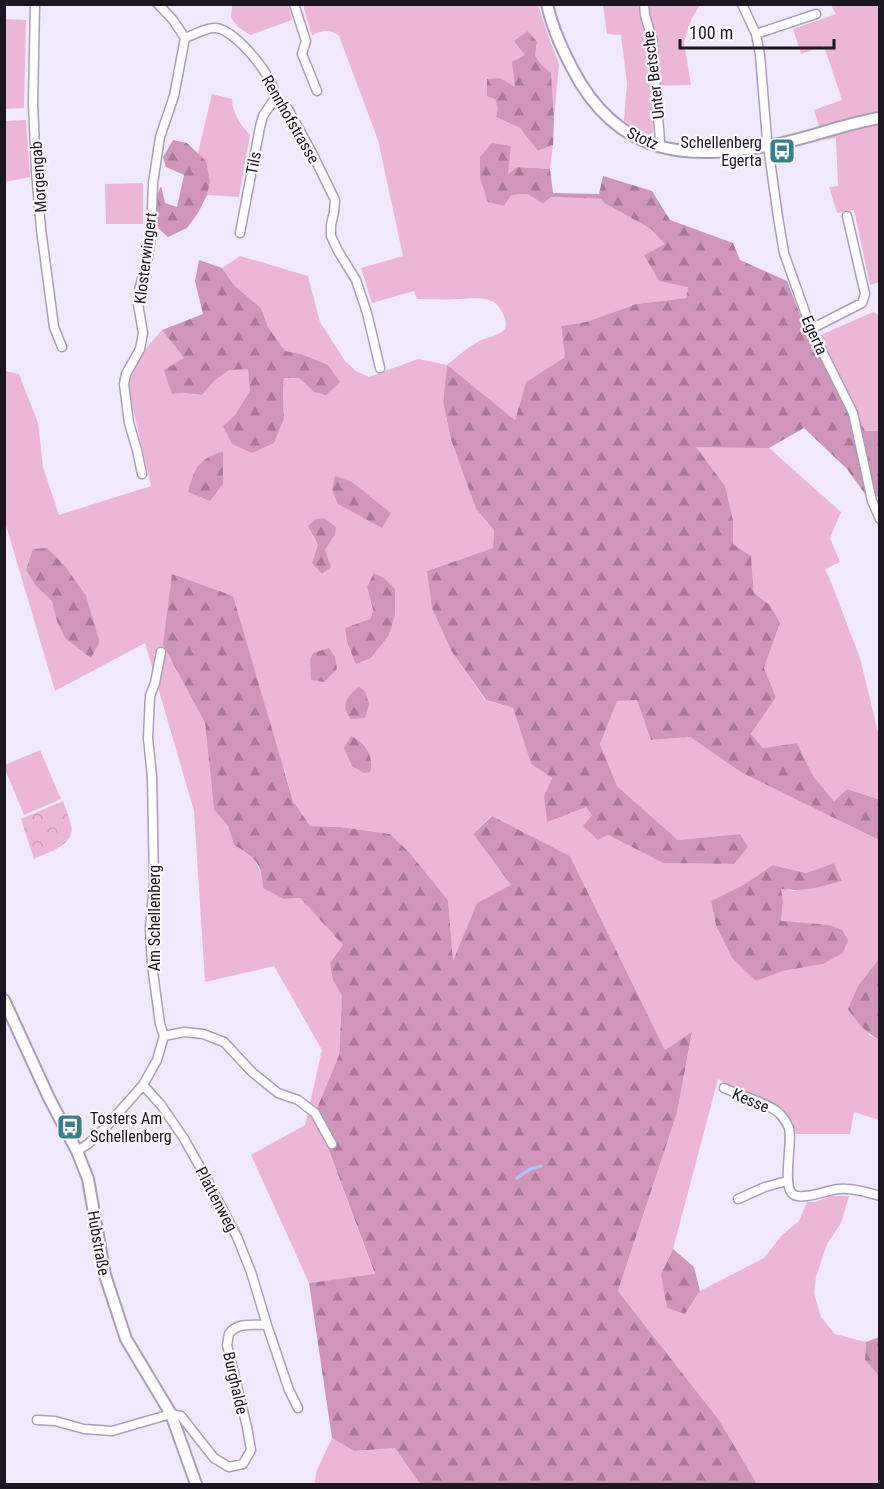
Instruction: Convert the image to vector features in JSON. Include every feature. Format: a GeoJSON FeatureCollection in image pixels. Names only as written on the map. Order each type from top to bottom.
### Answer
{"type":"FeatureCollection","features":[{"type":"Feature","properties":{"kind":"street","name":"Morgengab"},"geometry":{"type":"LineString","coordinates":[[35,4],[33,103],[36,172],[54,327],[62,347]]}},
{"type":"Feature","properties":{"kind":"street"},"geometry":{"type":"LineString","coordinates":[[158,4],[167,8],[185,38]]}},
{"type":"Feature","properties":{"kind":"street"},"geometry":{"type":"LineString","coordinates":[[294,4],[306,41],[302,54],[317,91]]}},
{"type":"Feature","properties":{"kind":"street","name":"Stotz"},"geometry":{"type":"LineString","coordinates":[[547,4],[562,49],[594,102],[609,120],[624,131],[659,147],[695,152],[727,151],[800,139],[879,118]]}},
{"type":"Feature","properties":{"kind":"street","name":"Unter Betsche"},"geometry":{"type":"LineString","coordinates":[[644,4],[652,39],[659,147]]}},
{"type":"Feature","properties":{"kind":"street","name":"Egerta"},"geometry":{"type":"LineString","coordinates":[[742,4],[756,34],[760,55],[768,145],[784,253],[811,329],[853,413],[872,501],[879,519]]}},
{"type":"Feature","properties":{"kind":"street"},"geometry":{"type":"LineString","coordinates":[[756,34],[816,14]]}},
{"type":"Feature","properties":{"kind":"street","name":"Rennhofstrasse"},"geometry":{"type":"LineString","coordinates":[[185,38],[208,29],[218,28],[229,33],[251,53],[272,84],[276,92],[275,98],[288,109],[335,200],[331,225],[332,236],[338,251],[356,280],[367,313],[380,368]]}},
{"type":"Feature","properties":{"kind":"street","name":"Klosterwingert"},"geometry":{"type":"LineString","coordinates":[[142,474],[138,450],[129,423],[124,384],[126,374],[140,349],[143,333],[138,304],[151,236],[153,183],[160,137],[174,96],[185,38]]}},
{"type":"Feature","properties":{"kind":"street","name":"Tils"},"geometry":{"type":"LineString","coordinates":[[240,233],[260,127],[263,116],[275,98]]}},
{"type":"Feature","properties":{"kind":"street"},"geometry":{"type":"LineString","coordinates":[[811,329],[862,303],[865,294],[847,216]]}},
{"type":"Feature","properties":{"kind":"street","name":"Am Schellenberg"},"geometry":{"type":"LineString","coordinates":[[161,652],[150,696],[148,738],[152,777],[154,884],[150,928],[152,965],[160,1024],[164,1036]]}},
{"type":"Feature","properties":{"kind":"street","name":"Hubstraße"},"geometry":{"type":"LineString","coordinates":[[4,1000],[49,1098],[77,1151],[88,1179],[105,1275],[126,1339],[171,1414],[196,1485]]}},
{"type":"Feature","properties":{"kind":"street"},"geometry":{"type":"LineString","coordinates":[[77,1151],[106,1127],[143,1085],[157,1060],[164,1036],[184,1032],[203,1034],[224,1042],[252,1072],[278,1093],[298,1100],[315,1113],[333,1144]]}},
{"type":"Feature","properties":{"kind":"street","name":"Plattenweg"},"geometry":{"type":"LineString","coordinates":[[143,1085],[161,1105],[183,1137],[237,1237],[251,1272],[267,1325]]}},
{"type":"Feature","properties":{"kind":"street","name":"Kesse"},"geometry":{"type":"LineString","coordinates":[[724,1088],[777,1111],[784,1120],[790,1138],[787,1181]]}},
{"type":"Feature","properties":{"kind":"street"},"geometry":{"type":"LineString","coordinates":[[738,1199],[765,1187],[787,1181],[789,1191],[795,1196],[848,1189],[879,1196]]}},
{"type":"Feature","properties":{"kind":"street"},"geometry":{"type":"LineString","coordinates":[[267,1325],[297,1408]]}},
{"type":"Feature","properties":{"kind":"street","name":"Burghalde"},"geometry":{"type":"LineString","coordinates":[[171,1414],[181,1416],[214,1458],[229,1467],[243,1464],[250,1450],[247,1427],[227,1345],[230,1334],[238,1326],[267,1325]]}},
{"type":"Feature","properties":{"kind":"street"},"geometry":{"type":"LineString","coordinates":[[37,1420],[55,1420],[84,1429],[112,1431],[171,1414]]}},
{"type":"Feature","properties":{"kind":"green space"},"geometry":{"type":"Polygon","coordinates":[[[288,4],[292,20],[250,35],[237,26],[231,18],[232,5],[288,4]]]}},
{"type":"Feature","properties":{"kind":"green space"},"geometry":{"type":"Polygon","coordinates":[[[303,5],[538,5],[559,64],[554,119],[551,73],[535,56],[537,42],[525,56],[515,88],[500,78],[495,99],[498,108],[496,117],[520,128],[538,151],[553,145],[550,169],[517,167],[507,175],[492,143],[511,195],[528,194],[543,204],[551,197],[601,199],[604,203],[651,229],[666,244],[644,255],[688,287],[686,298],[636,304],[586,322],[561,326],[565,357],[526,382],[515,420],[447,366],[443,402],[451,440],[476,509],[494,530],[493,548],[427,571],[452,652],[485,700],[513,708],[531,764],[552,778],[544,796],[586,807],[608,835],[663,863],[734,864],[740,834],[678,840],[617,786],[600,744],[617,700],[638,700],[651,740],[690,737],[742,773],[879,840],[879,959],[859,984],[869,1035],[879,1040],[879,1120],[854,1112],[850,1134],[795,1134],[793,1122],[788,1115],[774,1105],[731,1088],[718,1079],[673,1249],[661,1274],[685,1314],[700,1291],[764,1258],[781,1236],[799,1221],[807,1202],[816,1202],[830,1196],[849,1196],[841,1223],[827,1244],[816,1277],[814,1293],[821,1317],[835,1334],[866,1342],[865,1360],[879,1376],[879,1484],[757,1484],[719,1420],[618,1291],[677,1113],[692,1033],[665,1050],[570,856],[491,816],[473,834],[511,885],[453,963],[448,900],[409,852],[390,834],[341,827],[310,826],[293,801],[284,768],[163,645],[205,723],[214,810],[228,826],[234,845],[253,856],[262,876],[284,899],[300,898],[343,945],[333,980],[342,996],[339,1055],[315,1113],[375,1275],[309,1283],[251,1155],[305,1125],[322,1050],[274,966],[205,982],[194,811],[145,643],[55,691],[5,522],[5,371],[19,374],[38,423],[43,467],[59,515],[151,486],[130,396],[129,377],[142,353],[162,330],[184,358],[173,394],[202,395],[229,369],[248,369],[251,391],[235,415],[223,426],[284,418],[284,378],[299,378],[314,392],[301,354],[285,351],[268,327],[261,308],[235,286],[222,268],[240,256],[308,276],[320,322],[345,361],[356,371],[369,377],[418,359],[447,365],[481,340],[504,330],[506,324],[502,311],[487,299],[417,299],[414,291],[372,303],[361,268],[403,256],[378,140],[339,36],[326,31],[312,36],[303,5]],[[312,535],[318,545],[316,553],[325,550],[335,535],[312,535]],[[375,573],[367,587],[373,611],[370,619],[345,629],[351,654],[389,635],[375,573]],[[834,863],[806,873],[773,865],[743,885],[711,901],[716,926],[732,958],[757,980],[783,971],[823,964],[830,925],[781,922],[783,902],[780,888],[793,891],[842,881],[834,863]]]}},
{"type":"Feature","properties":{"kind":"green space"},"geometry":{"type":"Polygon","coordinates":[[[603,5],[700,5],[692,18],[684,42],[691,85],[651,86],[653,132],[649,135],[624,121],[627,83],[621,35],[607,34],[603,5]]]}},
{"type":"Feature","properties":{"kind":"green space"},"geometry":{"type":"Polygon","coordinates":[[[831,5],[879,5],[879,282],[870,285],[854,210],[837,213],[829,187],[838,186],[836,138],[823,140],[814,110],[842,100],[824,46],[801,54],[793,29],[836,14],[831,5]]]}},
{"type":"Feature","properties":{"kind":"green space"},"geometry":{"type":"Polygon","coordinates":[[[4,19],[26,20],[24,108],[5,109],[4,19]]]}},
{"type":"Feature","properties":{"kind":"green space"},"geometry":{"type":"Polygon","coordinates":[[[528,31],[537,42],[535,56],[551,73],[553,145],[538,151],[520,128],[496,117],[498,108],[495,99],[487,96],[487,79],[500,78],[515,87],[512,62],[525,55],[514,41],[528,31]]]}},
{"type":"Feature","properties":{"kind":"green space"},"geometry":{"type":"Polygon","coordinates":[[[212,94],[232,99],[235,114],[250,135],[239,197],[207,195],[210,182],[198,153],[212,94]]]}},
{"type":"Feature","properties":{"kind":"green space"},"geometry":{"type":"Polygon","coordinates":[[[26,120],[30,177],[5,182],[5,121],[26,120]]]}},
{"type":"Feature","properties":{"kind":"green space"},"geometry":{"type":"Polygon","coordinates":[[[173,140],[187,143],[206,161],[210,182],[207,195],[198,213],[187,228],[168,237],[158,228],[156,207],[161,186],[165,203],[177,207],[184,175],[166,167],[163,157],[173,140]]]}},
{"type":"Feature","properties":{"kind":"green space"},"geometry":{"type":"Polygon","coordinates":[[[492,143],[511,146],[508,174],[517,167],[550,169],[553,193],[599,194],[603,176],[652,191],[670,220],[733,243],[740,260],[787,281],[805,328],[830,360],[865,431],[879,431],[879,496],[870,501],[847,469],[804,428],[769,448],[696,447],[725,486],[733,521],[733,544],[751,556],[754,593],[770,605],[780,623],[764,668],[776,697],[751,734],[763,748],[797,743],[813,776],[834,801],[847,789],[878,799],[880,805],[879,840],[742,773],[690,737],[651,740],[637,700],[617,701],[600,744],[617,786],[678,840],[740,834],[748,847],[734,864],[663,863],[608,835],[598,840],[583,826],[592,815],[586,807],[547,822],[544,796],[552,778],[531,764],[513,708],[486,700],[452,652],[432,608],[427,571],[493,548],[494,530],[476,509],[451,440],[443,402],[447,365],[515,420],[526,382],[565,357],[561,326],[586,322],[636,304],[686,298],[688,287],[659,281],[644,255],[665,244],[651,229],[604,203],[601,199],[551,197],[543,204],[528,194],[511,195],[504,206],[488,202],[480,178],[480,157],[492,143]]]}},
{"type":"Feature","properties":{"kind":"green space"},"geometry":{"type":"Polygon","coordinates":[[[143,183],[143,224],[106,224],[105,184],[143,183]]]}},
{"type":"Feature","properties":{"kind":"green space"},"geometry":{"type":"Polygon","coordinates":[[[199,260],[222,268],[235,286],[261,308],[268,327],[285,351],[301,354],[328,365],[340,382],[326,395],[314,392],[299,378],[284,378],[284,418],[274,443],[252,453],[232,444],[223,426],[235,415],[250,391],[248,369],[229,370],[215,380],[202,395],[173,394],[164,370],[184,358],[162,330],[203,314],[195,281],[199,260]]]}},
{"type":"Feature","properties":{"kind":"green space"},"geometry":{"type":"Polygon","coordinates":[[[873,312],[879,315],[879,431],[865,431],[830,360],[805,328],[821,335],[873,312]]]}},
{"type":"Feature","properties":{"kind":"green space"},"geometry":{"type":"Polygon","coordinates":[[[696,446],[769,448],[841,512],[830,538],[840,562],[825,569],[860,658],[879,736],[878,799],[847,789],[834,801],[813,776],[797,743],[763,748],[751,734],[776,697],[764,668],[780,623],[770,605],[754,593],[751,556],[733,544],[733,521],[696,446]]]}},
{"type":"Feature","properties":{"kind":"green space"},"geometry":{"type":"Polygon","coordinates":[[[223,451],[223,484],[210,501],[188,492],[193,476],[203,461],[223,451]]]}},
{"type":"Feature","properties":{"kind":"green space"},"geometry":{"type":"Polygon","coordinates":[[[335,476],[352,482],[391,513],[382,528],[338,504],[332,489],[335,476]]]}},
{"type":"Feature","properties":{"kind":"green space"},"geometry":{"type":"Polygon","coordinates":[[[324,518],[336,527],[335,535],[325,550],[331,567],[322,574],[312,563],[318,545],[308,526],[316,519],[324,518]]]}},
{"type":"Feature","properties":{"kind":"green space"},"geometry":{"type":"Polygon","coordinates":[[[47,548],[65,566],[86,596],[99,640],[91,658],[65,638],[57,621],[52,601],[36,586],[26,570],[33,549],[47,548]]]}},
{"type":"Feature","properties":{"kind":"green space"},"geometry":{"type":"Polygon","coordinates":[[[374,573],[384,578],[395,589],[395,614],[389,635],[371,658],[356,664],[347,643],[345,628],[370,619],[373,610],[367,587],[374,573]]]}},
{"type":"Feature","properties":{"kind":"green space"},"geometry":{"type":"Polygon","coordinates":[[[172,574],[233,596],[293,801],[310,826],[341,827],[390,834],[409,852],[448,900],[453,961],[477,903],[511,885],[473,834],[492,816],[570,856],[665,1050],[692,1032],[677,1113],[618,1291],[719,1420],[757,1484],[420,1484],[395,1448],[354,1451],[332,1438],[309,1283],[375,1274],[315,1113],[339,1055],[342,996],[333,980],[330,963],[343,945],[300,898],[284,899],[263,888],[261,872],[256,861],[234,845],[228,826],[214,810],[205,723],[163,645],[172,574]]]}},
{"type":"Feature","properties":{"kind":"green space"},"geometry":{"type":"Polygon","coordinates":[[[329,648],[335,657],[337,669],[324,682],[311,680],[310,659],[313,653],[329,648]]]}},
{"type":"Feature","properties":{"kind":"green space"},"geometry":{"type":"Polygon","coordinates":[[[359,687],[365,691],[369,704],[365,718],[351,719],[346,710],[346,702],[359,687]]]}},
{"type":"Feature","properties":{"kind":"green space"},"geometry":{"type":"Polygon","coordinates":[[[351,736],[364,746],[370,755],[370,772],[364,773],[352,766],[344,748],[351,736]]]}},
{"type":"Feature","properties":{"kind":"green space"},"geometry":{"type":"Polygon","coordinates":[[[40,750],[61,799],[24,815],[5,765],[40,750]]]}},
{"type":"Feature","properties":{"kind":"green space"},"geometry":{"type":"Polygon","coordinates":[[[63,801],[71,825],[69,838],[60,847],[34,859],[21,819],[63,801]]]}},
{"type":"Feature","properties":{"kind":"green space"},"geometry":{"type":"Polygon","coordinates":[[[834,863],[842,881],[805,889],[781,889],[783,902],[781,921],[830,925],[842,930],[848,940],[843,953],[823,964],[783,971],[756,981],[732,958],[716,926],[711,901],[743,885],[773,865],[806,873],[834,863]]]}},
{"type":"Feature","properties":{"kind":"green space"},"geometry":{"type":"Polygon","coordinates":[[[879,959],[879,1040],[862,1026],[848,1009],[859,984],[879,959]]]}},
{"type":"Feature","properties":{"kind":"green space"},"geometry":{"type":"Polygon","coordinates":[[[673,1249],[694,1267],[700,1291],[685,1314],[667,1308],[661,1274],[673,1249]]]}},
{"type":"Feature","properties":{"kind":"green space"},"geometry":{"type":"Polygon","coordinates":[[[880,1337],[879,1376],[865,1360],[866,1342],[880,1337]]]}},
{"type":"Feature","properties":{"kind":"green space"},"geometry":{"type":"Polygon","coordinates":[[[332,1438],[354,1451],[395,1448],[420,1484],[314,1484],[317,1470],[332,1438]]]}},
{"type":"Feature","properties":{"kind":"waterway"},"geometry":{"type":"LineString","coordinates":[[517,1178],[530,1169],[541,1166]]}},
{"type":"Feature","properties":{"kind":"place","name":"Schellenberg Egerta"},"geometry":{"type":"Point","coordinates":[782,151]}},
{"type":"Feature","properties":{"kind":"place","name":"Tosters Am Schellenberg"},"geometry":{"type":"Point","coordinates":[70,1127]}}]}
